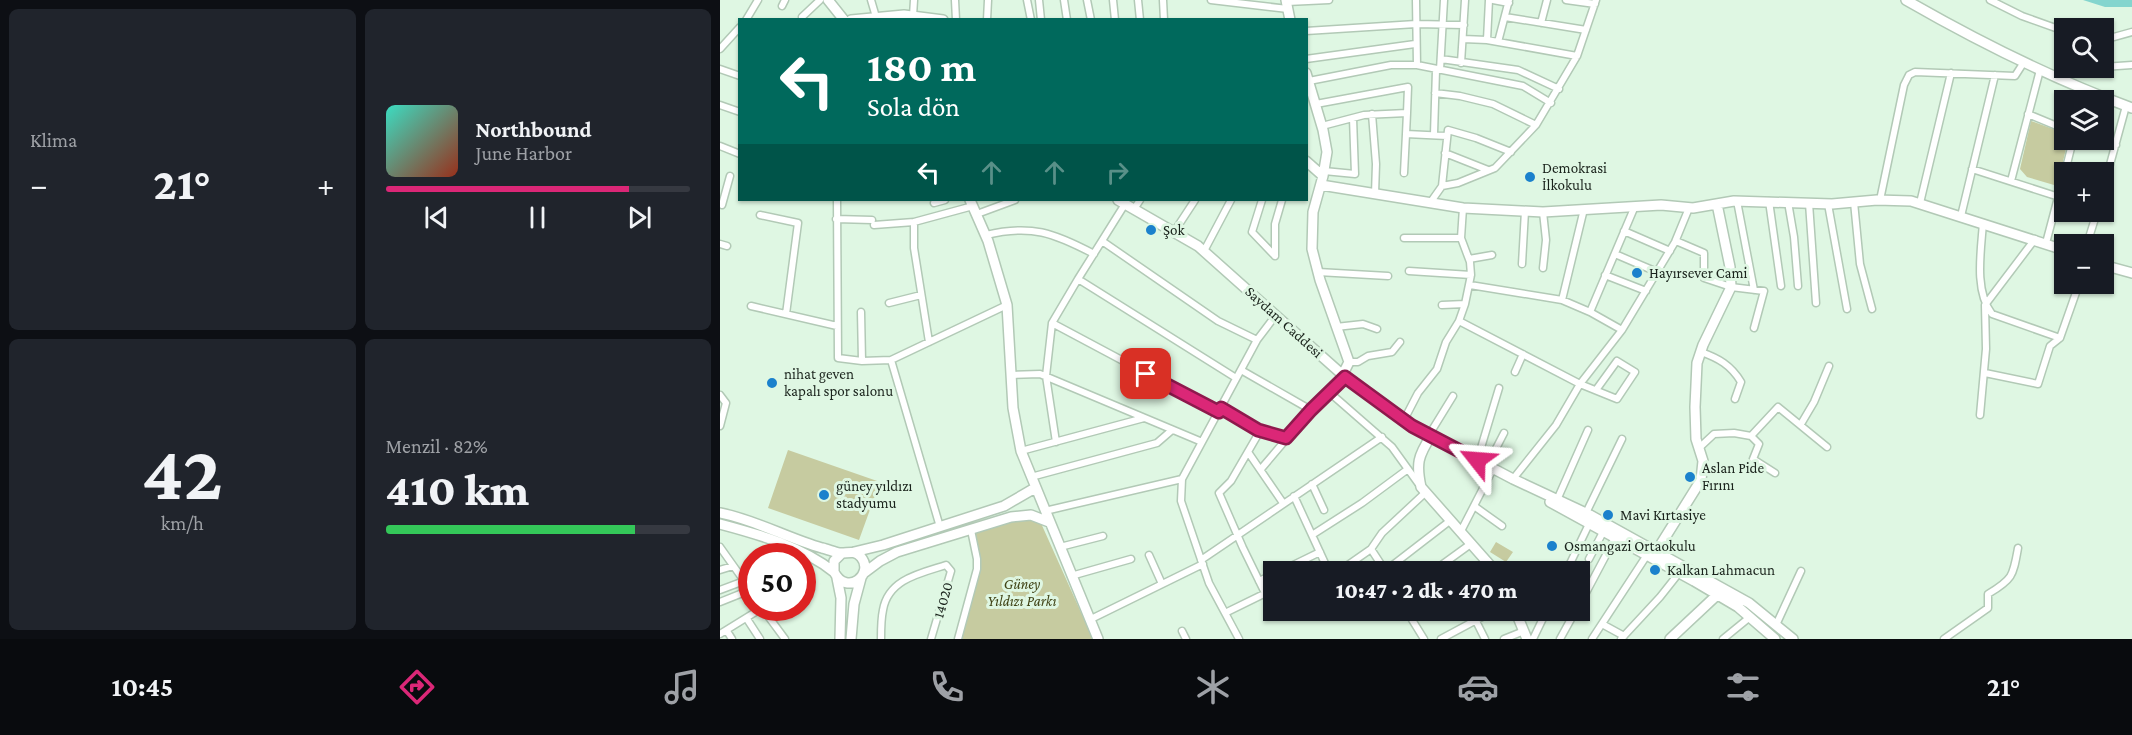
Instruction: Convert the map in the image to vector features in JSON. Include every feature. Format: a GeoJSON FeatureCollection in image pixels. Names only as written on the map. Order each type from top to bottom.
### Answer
{"type":"FeatureCollection","features":[{"type":"Feature","properties":{"kind":"main road"},"geometry":{"type":"LineString","coordinates":[[828,0],[842,18]]}},
{"type":"Feature","properties":{"kind":"main road"},"geometry":{"type":"LineString","coordinates":[[1906,0],[1956,29],[2054,76]]}},
{"type":"Feature","properties":{"kind":"main road"},"geometry":{"type":"LineString","coordinates":[[868,18],[912,16],[928,18]]}},
{"type":"Feature","properties":{"kind":"main road"},"geometry":{"type":"LineString","coordinates":[[2059,78],[2129,107]]}},
{"type":"Feature","properties":{"kind":"main road"},"geometry":{"type":"LineString","coordinates":[[1308,79],[1327,152],[1313,212],[1312,249],[1336,327],[1350,362],[1344,375]]}},
{"type":"Feature","properties":{"kind":"main road"},"geometry":{"type":"LineString","coordinates":[[1308,162],[1323,177],[1375,194],[1463,208],[1543,212],[1661,205],[1689,208],[1737,201],[1828,204],[1880,200],[1911,201],[2054,246]]}},
{"type":"Feature","properties":{"kind":"main road","name":"Saydam Caddesi"},"geometry":{"type":"LineString","coordinates":[[1126,204],[1204,251],[1344,375],[1404,420],[1512,479]]}},
{"type":"Feature","properties":{"kind":"main road"},"geometry":{"type":"LineString","coordinates":[[1656,552],[1701,480],[1703,461],[1696,439],[1695,380],[1701,352],[1731,287],[1730,267],[1717,204]]}},
{"type":"Feature","properties":{"kind":"main road"},"geometry":{"type":"LineString","coordinates":[[974,206],[986,235],[1007,305],[1013,408],[1021,451],[1098,639]]}},
{"type":"Feature","properties":{"kind":"main road"},"geometry":{"type":"LineString","coordinates":[[2114,268],[2132,273]]}},
{"type":"Feature","properties":{"kind":"main road"},"geometry":{"type":"LineString","coordinates":[[1430,435],[1420,452],[1417,468],[1423,489],[1488,561]]}},
{"type":"Feature","properties":{"kind":"main road"},"geometry":{"type":"LineString","coordinates":[[1512,479],[1586,513],[1749,603],[1793,639]]}},
{"type":"Feature","properties":{"kind":"main road"},"geometry":{"type":"LineString","coordinates":[[1512,479],[1738,607],[1774,639]]}},
{"type":"Feature","properties":{"kind":"main road"},"geometry":{"type":"LineString","coordinates":[[720,513],[842,553],[861,552],[1004,506],[1035,488]]}},
{"type":"Feature","properties":{"kind":"main road"},"geometry":{"type":"LineString","coordinates":[[720,524],[746,531],[810,556],[846,583],[852,583],[880,561],[897,552],[1011,517],[1031,515],[1049,522]]}},
{"type":"Feature","properties":{"kind":"main road"},"geometry":{"type":"LineString","coordinates":[[851,639],[854,604],[864,562],[854,552]]}},
{"type":"Feature","properties":{"kind":"main road"},"geometry":{"type":"LineString","coordinates":[[840,639],[841,598],[834,561],[842,553]]}},
{"type":"Feature","properties":{"kind":"main road"},"geometry":{"type":"LineString","coordinates":[[1670,639],[1717,595]]}},
{"type":"Feature","properties":{"kind":"main road"},"geometry":{"type":"LineString","coordinates":[[1519,621],[1525,635]]}},
{"type":"Feature","properties":{"kind":"street"},"geometry":{"type":"LineString","coordinates":[[747,18],[758,0]]}},
{"type":"Feature","properties":{"kind":"street"},"geometry":{"type":"LineString","coordinates":[[802,17],[820,0]]}},
{"type":"Feature","properties":{"kind":"street"},"geometry":{"type":"LineString","coordinates":[[871,0],[876,17]]}},
{"type":"Feature","properties":{"kind":"street"},"geometry":{"type":"LineString","coordinates":[[912,16],[914,0]]}},
{"type":"Feature","properties":{"kind":"street"},"geometry":{"type":"LineString","coordinates":[[955,0],[956,18]]}},
{"type":"Feature","properties":{"kind":"street"},"geometry":{"type":"LineString","coordinates":[[987,18],[988,0]]}},
{"type":"Feature","properties":{"kind":"street"},"geometry":{"type":"LineString","coordinates":[[1027,0],[1030,18]]}},
{"type":"Feature","properties":{"kind":"street"},"geometry":{"type":"LineString","coordinates":[[1039,0],[1041,18]]}},
{"type":"Feature","properties":{"kind":"street"},"geometry":{"type":"LineString","coordinates":[[1064,0],[1067,18]]}},
{"type":"Feature","properties":{"kind":"street"},"geometry":{"type":"LineString","coordinates":[[1087,0],[1091,18]]}},
{"type":"Feature","properties":{"kind":"street"},"geometry":{"type":"LineString","coordinates":[[1113,0],[1115,18]]}},
{"type":"Feature","properties":{"kind":"street"},"geometry":{"type":"LineString","coordinates":[[1138,0],[1140,18]]}},
{"type":"Feature","properties":{"kind":"street"},"geometry":{"type":"LineString","coordinates":[[1163,0],[1164,18]]}},
{"type":"Feature","properties":{"kind":"street"},"geometry":{"type":"LineString","coordinates":[[1211,0],[1287,4],[1329,0]]}},
{"type":"Feature","properties":{"kind":"street"},"geometry":{"type":"LineString","coordinates":[[1416,0],[1417,65]]}},
{"type":"Feature","properties":{"kind":"street"},"geometry":{"type":"LineString","coordinates":[[1434,134],[1435,93],[1441,59],[1444,0]]}},
{"type":"Feature","properties":{"kind":"street"},"geometry":{"type":"LineString","coordinates":[[1461,63],[1465,0]]}},
{"type":"Feature","properties":{"kind":"street"},"geometry":{"type":"LineString","coordinates":[[1487,40],[1491,0],[1509,1],[1498,42]]}},
{"type":"Feature","properties":{"kind":"street"},"geometry":{"type":"LineString","coordinates":[[1541,23],[1546,0]]}},
{"type":"Feature","properties":{"kind":"street"},"geometry":{"type":"LineString","coordinates":[[1442,186],[1495,168],[1536,125],[1551,103],[1577,56],[1595,2],[1566,0]]}},
{"type":"Feature","properties":{"kind":"street"},"geometry":{"type":"LineString","coordinates":[[1990,0],[2022,16],[2054,27]]}},
{"type":"Feature","properties":{"kind":"street"},"geometry":{"type":"LineString","coordinates":[[1505,17],[1586,30]]}},
{"type":"Feature","properties":{"kind":"street"},"geometry":{"type":"LineString","coordinates":[[1308,30],[1416,24],[1464,25]]}},
{"type":"Feature","properties":{"kind":"street"},"geometry":{"type":"LineString","coordinates":[[720,49],[738,29]]}},
{"type":"Feature","properties":{"kind":"street"},"geometry":{"type":"LineString","coordinates":[[2114,37],[2132,32]]}},
{"type":"Feature","properties":{"kind":"street"},"geometry":{"type":"LineString","coordinates":[[1463,39],[1487,40],[1577,56]]}},
{"type":"Feature","properties":{"kind":"street"},"geometry":{"type":"LineString","coordinates":[[1308,58],[1415,44]]}},
{"type":"Feature","properties":{"kind":"street"},"geometry":{"type":"LineString","coordinates":[[1441,59],[1518,70],[1559,89]]}},
{"type":"Feature","properties":{"kind":"street"},"geometry":{"type":"LineString","coordinates":[[1880,200],[1904,85],[1909,75],[1915,72],[2015,76],[2024,62]]}},
{"type":"Feature","properties":{"kind":"street"},"geometry":{"type":"LineString","coordinates":[[1308,76],[1391,65],[1417,65],[1522,86],[1551,103]]}},
{"type":"Feature","properties":{"kind":"street"},"geometry":{"type":"LineString","coordinates":[[2114,66],[2132,65]]}},
{"type":"Feature","properties":{"kind":"street"},"geometry":{"type":"LineString","coordinates":[[720,69],[738,75]]}},
{"type":"Feature","properties":{"kind":"street"},"geometry":{"type":"LineString","coordinates":[[2011,181],[2040,70]]}},
{"type":"Feature","properties":{"kind":"street"},"geometry":{"type":"LineString","coordinates":[[1920,203],[1951,73]]}},
{"type":"Feature","properties":{"kind":"street"},"geometry":{"type":"LineString","coordinates":[[1961,216],[1995,75]]}},
{"type":"Feature","properties":{"kind":"street"},"geometry":{"type":"LineString","coordinates":[[1316,104],[1408,87],[1404,173]]}},
{"type":"Feature","properties":{"kind":"street"},"geometry":{"type":"LineString","coordinates":[[1435,93],[1493,104],[1536,125]]}},
{"type":"Feature","properties":{"kind":"street"},"geometry":{"type":"LineString","coordinates":[[720,105],[738,111]]}},
{"type":"Feature","properties":{"kind":"street"},"geometry":{"type":"LineString","coordinates":[[2111,162],[2129,107]]}},
{"type":"Feature","properties":{"kind":"street"},"geometry":{"type":"LineString","coordinates":[[1322,126],[1372,114],[1407,113]]}},
{"type":"Feature","properties":{"kind":"street"},"geometry":{"type":"LineString","coordinates":[[1372,114],[1376,164],[1375,194]]}},
{"type":"Feature","properties":{"kind":"street"},"geometry":{"type":"LineString","coordinates":[[2028,114],[2054,125]]}},
{"type":"Feature","properties":{"kind":"street"},"geometry":{"type":"LineString","coordinates":[[1323,177],[1355,174],[1353,118]]}},
{"type":"Feature","properties":{"kind":"street"},"geometry":{"type":"LineString","coordinates":[[1430,203],[1442,186],[1448,130],[1511,152]]}},
{"type":"Feature","properties":{"kind":"street"},"geometry":{"type":"LineString","coordinates":[[1406,134],[1447,135]]}},
{"type":"Feature","properties":{"kind":"street"},"geometry":{"type":"LineString","coordinates":[[720,146],[738,153]]}},
{"type":"Feature","properties":{"kind":"street"},"geometry":{"type":"LineString","coordinates":[[1445,153],[1488,170]]}},
{"type":"Feature","properties":{"kind":"street"},"geometry":{"type":"LineString","coordinates":[[1972,169],[2054,195]]}},
{"type":"Feature","properties":{"kind":"street"},"geometry":{"type":"LineString","coordinates":[[729,207],[721,204],[730,176]]}},
{"type":"Feature","properties":{"kind":"street"},"geometry":{"type":"LineString","coordinates":[[837,201],[838,358],[862,361],[891,360],[1007,305]]}},
{"type":"Feature","properties":{"kind":"street"},"geometry":{"type":"LineString","coordinates":[[934,203],[941,201]]}},
{"type":"Feature","properties":{"kind":"street"},"geometry":{"type":"LineString","coordinates":[[836,219],[914,222],[974,206],[1008,201]]}},
{"type":"Feature","properties":{"kind":"street"},"geometry":{"type":"LineString","coordinates":[[1174,232],[1194,201]]}},
{"type":"Feature","properties":{"kind":"street"},"geometry":{"type":"LineString","coordinates":[[1204,251],[1230,201]]}},
{"type":"Feature","properties":{"kind":"street"},"geometry":{"type":"LineString","coordinates":[[1262,201],[1252,232],[1275,256],[1275,224],[1282,201]]}},
{"type":"Feature","properties":{"kind":"street"},"geometry":{"type":"LineString","coordinates":[[1737,201],[1754,290]]}},
{"type":"Feature","properties":{"kind":"street"},"geometry":{"type":"LineString","coordinates":[[1769,201],[1781,286]]}},
{"type":"Feature","properties":{"kind":"street"},"geometry":{"type":"LineString","coordinates":[[1788,202],[1794,237],[1798,286]]}},
{"type":"Feature","properties":{"kind":"street"},"geometry":{"type":"LineString","coordinates":[[1854,202],[1860,264],[1872,309]]}},
{"type":"Feature","properties":{"kind":"street"},"geometry":{"type":"LineString","coordinates":[[1809,203],[1816,303]]}},
{"type":"Feature","properties":{"kind":"street"},"geometry":{"type":"LineString","coordinates":[[1056,442],[1046,376],[1052,323],[1077,279],[1126,204]]}},
{"type":"Feature","properties":{"kind":"street"},"geometry":{"type":"LineString","coordinates":[[1828,204],[1847,309]]}},
{"type":"Feature","properties":{"kind":"street"},"geometry":{"type":"LineString","coordinates":[[1590,312],[1635,206]]}},
{"type":"Feature","properties":{"kind":"street"},"geometry":{"type":"LineString","coordinates":[[1404,420],[1418,393],[1437,369],[1446,342],[1459,321],[1465,304],[1472,275],[1461,238],[1463,208]]}},
{"type":"Feature","properties":{"kind":"street"},"geometry":{"type":"LineString","coordinates":[[1512,479],[1556,425],[1580,384],[1622,330],[1676,241],[1689,208]]}},
{"type":"Feature","properties":{"kind":"street"},"geometry":{"type":"LineString","coordinates":[[1562,300],[1584,209]]}},
{"type":"Feature","properties":{"kind":"street"},"geometry":{"type":"LineString","coordinates":[[1522,264],[1525,211]]}},
{"type":"Feature","properties":{"kind":"street"},"geometry":{"type":"LineString","coordinates":[[1543,212],[1546,240],[1543,268]]}},
{"type":"Feature","properties":{"kind":"street"},"geometry":{"type":"LineString","coordinates":[[760,215],[798,224],[786,314]]}},
{"type":"Feature","properties":{"kind":"street"},"geometry":{"type":"LineString","coordinates":[[2046,243],[2054,215]]}},
{"type":"Feature","properties":{"kind":"street"},"geometry":{"type":"LineString","coordinates":[[914,222],[914,248],[929,342]]}},
{"type":"Feature","properties":{"kind":"street"},"geometry":{"type":"LineString","coordinates":[[1980,416],[1986,349],[1985,305],[1981,277],[1983,223]]}},
{"type":"Feature","properties":{"kind":"street"},"geometry":{"type":"LineString","coordinates":[[986,235],[1022,229],[1040,232],[1063,238],[1094,254]]}},
{"type":"Feature","properties":{"kind":"street"},"geometry":{"type":"LineString","coordinates":[[1624,231],[1670,250]]}},
{"type":"Feature","properties":{"kind":"street"},"geometry":{"type":"LineString","coordinates":[[1404,238],[1461,238]]}},
{"type":"Feature","properties":{"kind":"street"},"geometry":{"type":"LineString","coordinates":[[1985,305],[2035,239]]}},
{"type":"Feature","properties":{"kind":"street"},"geometry":{"type":"LineString","coordinates":[[1102,241],[1218,321],[1257,340]]}},
{"type":"Feature","properties":{"kind":"street"},"geometry":{"type":"LineString","coordinates":[[1676,241],[1704,253],[1704,278],[1731,287],[1764,291],[1754,328]]}},
{"type":"Feature","properties":{"kind":"street"},"geometry":{"type":"LineString","coordinates":[[1615,254],[1657,272]]}},
{"type":"Feature","properties":{"kind":"street"},"geometry":{"type":"LineString","coordinates":[[1469,259],[1492,255]]}},
{"type":"Feature","properties":{"kind":"street"},"geometry":{"type":"LineString","coordinates":[[1409,271],[1472,275]]}},
{"type":"Feature","properties":{"kind":"street"},"geometry":{"type":"LineString","coordinates":[[1318,272],[1388,276]]}},
{"type":"Feature","properties":{"kind":"street"},"geometry":{"type":"LineString","coordinates":[[1605,275],[1646,291]]}},
{"type":"Feature","properties":{"kind":"street"},"geometry":{"type":"LineString","coordinates":[[1077,279],[1236,378]]}},
{"type":"Feature","properties":{"kind":"street"},"geometry":{"type":"LineString","coordinates":[[1470,285],[1562,300],[1622,330]]}},
{"type":"Feature","properties":{"kind":"street"},"geometry":{"type":"LineString","coordinates":[[1985,373],[2038,384],[2050,346],[2060,338],[2075,294]]}},
{"type":"Feature","properties":{"kind":"street"},"geometry":{"type":"LineString","coordinates":[[889,303],[921,295]]}},
{"type":"Feature","properties":{"kind":"street"},"geometry":{"type":"LineString","coordinates":[[1442,305],[1465,304]]}},
{"type":"Feature","properties":{"kind":"street"},"geometry":{"type":"LineString","coordinates":[[1985,305],[1992,315],[2060,338]]}},
{"type":"Feature","properties":{"kind":"street"},"geometry":{"type":"LineString","coordinates":[[751,306],[837,326]]}},
{"type":"Feature","properties":{"kind":"street"},"geometry":{"type":"LineString","coordinates":[[861,312],[862,361]]}},
{"type":"Feature","properties":{"kind":"street"},"geometry":{"type":"LineString","coordinates":[[1239,639],[1209,584],[1181,501],[1182,479],[1257,340],[1276,315]]}},
{"type":"Feature","properties":{"kind":"street"},"geometry":{"type":"LineString","coordinates":[[1459,321],[1580,384],[1617,399],[1635,372],[1617,361],[1596,390]]}},
{"type":"Feature","properties":{"kind":"street"},"geometry":{"type":"LineString","coordinates":[[1052,323],[1260,431],[1286,438]]}},
{"type":"Feature","properties":{"kind":"street"},"geometry":{"type":"LineString","coordinates":[[1336,327],[1363,324],[1377,329]]}},
{"type":"Feature","properties":{"kind":"street"},"geometry":{"type":"LineString","coordinates":[[1350,362],[1358,362],[1368,356],[1392,352],[1400,342]]}},
{"type":"Feature","properties":{"kind":"street"},"geometry":{"type":"LineString","coordinates":[[1701,352],[1733,369],[1741,381],[1735,399]]}},
{"type":"Feature","properties":{"kind":"street"},"geometry":{"type":"LineString","coordinates":[[1515,372],[1523,354]]}},
{"type":"Feature","properties":{"kind":"street"},"geometry":{"type":"LineString","coordinates":[[891,360],[940,527]]}},
{"type":"Feature","properties":{"kind":"street"},"geometry":{"type":"LineString","coordinates":[[1801,424],[1814,402],[1829,366]]}},
{"type":"Feature","properties":{"kind":"street"},"geometry":{"type":"LineString","coordinates":[[1241,370],[1311,410]]}},
{"type":"Feature","properties":{"kind":"street"},"geometry":{"type":"LineString","coordinates":[[1011,375],[1040,374],[1046,376],[1202,442]]}},
{"type":"Feature","properties":{"kind":"street"},"geometry":{"type":"LineString","coordinates":[[1261,469],[1344,375]]}},
{"type":"Feature","properties":{"kind":"street"},"geometry":{"type":"LineString","coordinates":[[1477,460],[1499,388]]}},
{"type":"Feature","properties":{"kind":"street"},"geometry":{"type":"LineString","coordinates":[[1329,392],[1392,447],[1423,489],[1371,549],[1354,561]]}},
{"type":"Feature","properties":{"kind":"street"},"geometry":{"type":"LineString","coordinates":[[720,395],[726,403],[720,426]]}},
{"type":"Feature","properties":{"kind":"street"},"geometry":{"type":"LineString","coordinates":[[1430,435],[1453,396]]}},
{"type":"Feature","properties":{"kind":"street"},"geometry":{"type":"LineString","coordinates":[[1751,436],[1778,407],[1827,447]]}},
{"type":"Feature","properties":{"kind":"street"},"geometry":{"type":"LineString","coordinates":[[1021,451],[1145,418]]}},
{"type":"Feature","properties":{"kind":"street"},"geometry":{"type":"LineString","coordinates":[[1031,477],[1157,443],[1172,430]]}},
{"type":"Feature","properties":{"kind":"street"},"geometry":{"type":"LineString","coordinates":[[1557,500],[1588,430]]}},
{"type":"Feature","properties":{"kind":"street"},"geometry":{"type":"LineString","coordinates":[[1260,431],[1231,481],[1220,493],[1263,589]]}},
{"type":"Feature","properties":{"kind":"street"},"geometry":{"type":"LineString","coordinates":[[1461,531],[1474,507],[1503,433]]}},
{"type":"Feature","properties":{"kind":"street"},"geometry":{"type":"LineString","coordinates":[[1699,448],[1714,434],[1734,433],[1751,436],[1759,444],[1753,459],[1775,473]]}},
{"type":"Feature","properties":{"kind":"street"},"geometry":{"type":"LineString","coordinates":[[1089,620],[1162,585],[1202,562],[1237,535],[1382,437]]}},
{"type":"Feature","properties":{"kind":"street"},"geometry":{"type":"LineString","coordinates":[[1586,513],[1622,439]]}},
{"type":"Feature","properties":{"kind":"street"},"geometry":{"type":"LineString","coordinates":[[1248,452],[1283,504]]}},
{"type":"Feature","properties":{"kind":"street"},"geometry":{"type":"LineString","coordinates":[[1312,535],[1362,503],[1408,469]]}},
{"type":"Feature","properties":{"kind":"street"},"geometry":{"type":"LineString","coordinates":[[1045,511],[1182,479]]}},
{"type":"Feature","properties":{"kind":"street"},"geometry":{"type":"LineString","coordinates":[[1311,484],[1324,510]]}},
{"type":"Feature","properties":{"kind":"street"},"geometry":{"type":"LineString","coordinates":[[1294,496],[1324,561]]}},
{"type":"Feature","properties":{"kind":"street"},"geometry":{"type":"LineString","coordinates":[[1474,507],[1502,526]]}},
{"type":"Feature","properties":{"kind":"street"},"geometry":{"type":"LineString","coordinates":[[1398,561],[1451,520]]}},
{"type":"Feature","properties":{"kind":"street"},"geometry":{"type":"LineString","coordinates":[[1571,561],[1589,524]]}},
{"type":"Feature","properties":{"kind":"street"},"geometry":{"type":"LineString","coordinates":[[958,639],[977,569],[970,530]]}},
{"type":"Feature","properties":{"kind":"street"},"geometry":{"type":"LineString","coordinates":[[1589,559],[1603,532]]}},
{"type":"Feature","properties":{"kind":"street"},"geometry":{"type":"LineString","coordinates":[[1060,547],[1103,536]]}},
{"type":"Feature","properties":{"kind":"street"},"geometry":{"type":"LineString","coordinates":[[1590,586],[1616,538]]}},
{"type":"Feature","properties":{"kind":"street"},"geometry":{"type":"LineString","coordinates":[[1447,561],[1472,543]]}},
{"type":"Feature","properties":{"kind":"street"},"geometry":{"type":"LineString","coordinates":[[720,548],[738,573]]}},
{"type":"Feature","properties":{"kind":"street"},"geometry":{"type":"LineString","coordinates":[[1944,639],[1988,608],[1988,594],[2009,582],[2015,568],[2018,548]]}},
{"type":"Feature","properties":{"kind":"street"},"geometry":{"type":"LineString","coordinates":[[1371,549],[1379,561]]}},
{"type":"Feature","properties":{"kind":"street"},"geometry":{"type":"LineString","coordinates":[[1302,561],[1320,552]]}},
{"type":"Feature","properties":{"kind":"street"},"geometry":{"type":"LineString","coordinates":[[1149,555],[1162,585]]}},
{"type":"Feature","properties":{"kind":"street"},"geometry":{"type":"LineString","coordinates":[[1592,639],[1647,555]]}},
{"type":"Feature","properties":{"kind":"street"},"geometry":{"type":"LineString","coordinates":[[1071,576],[1131,559]]}},
{"type":"Feature","properties":{"kind":"street","name":"14020"},"geometry":{"type":"LineString","coordinates":[[881,639],[883,608],[892,590],[906,579],[946,565],[951,571],[931,639]]}},
{"type":"Feature","properties":{"kind":"street"},"geometry":{"type":"LineString","coordinates":[[720,570],[733,566]]}},
{"type":"Feature","properties":{"kind":"street"},"geometry":{"type":"LineString","coordinates":[[1776,625],[1801,571]]}},
{"type":"Feature","properties":{"kind":"street"},"geometry":{"type":"LineString","coordinates":[[1602,624],[1622,638],[1679,573]]}},
{"type":"Feature","properties":{"kind":"street"},"geometry":{"type":"LineString","coordinates":[[1259,581],[1263,579]]}},
{"type":"Feature","properties":{"kind":"street"},"geometry":{"type":"LineString","coordinates":[[720,590],[738,583]]}},
{"type":"Feature","properties":{"kind":"street"},"geometry":{"type":"LineString","coordinates":[[1225,613],[1263,594]]}},
{"type":"Feature","properties":{"kind":"street"},"geometry":{"type":"LineString","coordinates":[[720,602],[738,596]]}},
{"type":"Feature","properties":{"kind":"street"},"geometry":{"type":"LineString","coordinates":[[1723,639],[1750,617]]}},
{"type":"Feature","properties":{"kind":"street"},"geometry":{"type":"LineString","coordinates":[[720,634],[742,621]]}},
{"type":"Feature","properties":{"kind":"street"},"geometry":{"type":"LineString","coordinates":[[749,621],[760,639]]}},
{"type":"Feature","properties":{"kind":"street"},"geometry":{"type":"LineString","coordinates":[[772,621],[785,639]]}},
{"type":"Feature","properties":{"kind":"street"},"geometry":{"type":"LineString","coordinates":[[1413,621],[1424,639]]}},
{"type":"Feature","properties":{"kind":"street"},"geometry":{"type":"LineString","coordinates":[[1442,639],[1476,621],[1485,639]]}},
{"type":"Feature","properties":{"kind":"street"},"geometry":{"type":"LineString","coordinates":[[1533,639],[1542,621]]}},
{"type":"Feature","properties":{"kind":"street"},"geometry":{"type":"LineString","coordinates":[[1560,639],[1570,621]]}},
{"type":"Feature","properties":{"kind":"street"},"geometry":{"type":"LineString","coordinates":[[727,631],[732,639]]}},
{"type":"Feature","properties":{"kind":"street"},"geometry":{"type":"LineString","coordinates":[[1182,631],[1186,639]]}},
{"type":"Feature","properties":{"kind":"street"},"geometry":{"type":"LineString","coordinates":[[1504,639],[1525,635]]}},
{"type":"Feature","properties":{"kind":"green space"},"geometry":{"type":"Polygon","coordinates":[[[2031,121],[2054,129],[2054,150],[2066,150],[2063,162],[2054,162],[2054,185],[2027,177],[2020,169],[2031,121]]]}},
{"type":"Feature","properties":{"kind":"green space","name":"güney yıldızı stadyumu"},"geometry":{"type":"Polygon","coordinates":[[[788,450],[880,482],[859,540],[768,508],[788,450]]]}},
{"type":"Feature","properties":{"kind":"green space","name":"Güney Yıldızı Parkı"},"geometry":{"type":"Polygon","coordinates":[[[1027,517],[1040,521],[1093,639],[958,639],[978,577],[978,556],[971,530],[1027,517]]]}},
{"type":"Feature","properties":{"kind":"green space"},"geometry":{"type":"Polygon","coordinates":[[[1496,542],[1513,552],[1504,561],[1490,552],[1496,542]]]}},
{"type":"Feature","properties":{"kind":"water"},"geometry":{"type":"Polygon","coordinates":[[[2083,0],[2132,0],[2132,7],[2105,7],[2083,0]]]}},
{"type":"Feature","properties":{"kind":"place","name":"Demokrasi İlkokulu"},"geometry":{"type":"Point","coordinates":[1530,177]}},
{"type":"Feature","properties":{"kind":"place","name":"Şok"},"geometry":{"type":"Point","coordinates":[1151,230]}},
{"type":"Feature","properties":{"kind":"place","name":"Hayırsever Cami"},"geometry":{"type":"Point","coordinates":[1637,273]}},
{"type":"Feature","properties":{"kind":"place","name":"nihat geven kapalı spor salonu"},"geometry":{"type":"Point","coordinates":[772,383]}},
{"type":"Feature","properties":{"kind":"place","name":"Aslan Pide Fırını"},"geometry":{"type":"Point","coordinates":[1690,477]}},
{"type":"Feature","properties":{"kind":"place","name":"güney yıldızı stadyumu"},"geometry":{"type":"Point","coordinates":[824,495]}},
{"type":"Feature","properties":{"kind":"place","name":"Mavi Kırtasiye"},"geometry":{"type":"Point","coordinates":[1608,515]}},
{"type":"Feature","properties":{"kind":"place","name":"Osmangazi Ortaokulu"},"geometry":{"type":"Point","coordinates":[1552,546]}},
{"type":"Feature","properties":{"kind":"place","name":"Kalkan Lahmacun"},"geometry":{"type":"Point","coordinates":[1655,570]}},
{"type":"Feature","properties":{"kind":"route"},"geometry":{"type":"LineString","coordinates":[[1146,374],[1219,412],[1221,408],[1258,430],[1286,438],[1345,377],[1412,426],[1477,460]]}}]}
